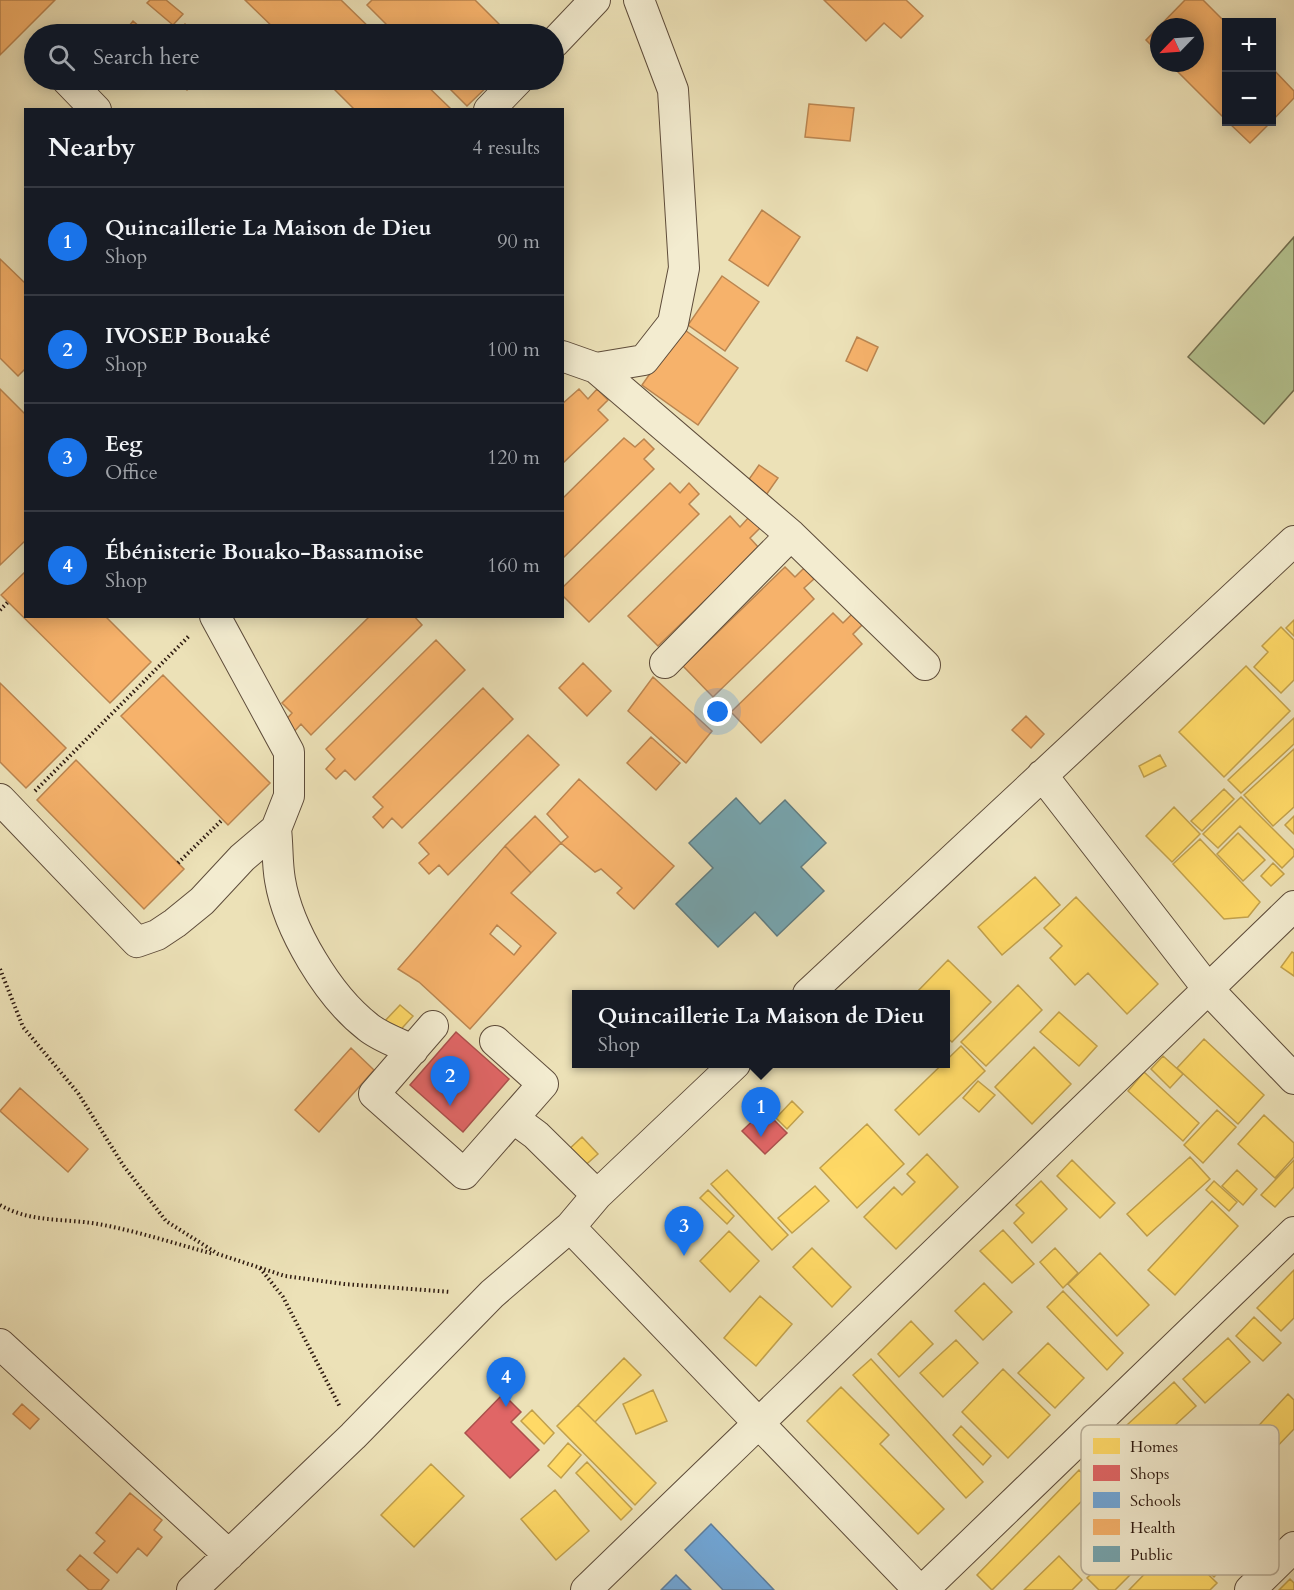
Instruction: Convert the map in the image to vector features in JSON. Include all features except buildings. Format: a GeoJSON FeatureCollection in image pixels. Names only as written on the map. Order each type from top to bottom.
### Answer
{"type":"FeatureCollection","features":[{"type":"Feature","properties":{"kind":"street"},"geometry":{"type":"LineString","coordinates":[[564,33],[595,0]]}},
{"type":"Feature","properties":{"kind":"street"},"geometry":{"type":"LineString","coordinates":[[596,368],[644,360],[674,323],[684,268],[673,90],[639,0]]}},
{"type":"Feature","properties":{"kind":"street"},"geometry":{"type":"LineString","coordinates":[[77,90],[94,108]]}},
{"type":"Feature","properties":{"kind":"street"},"geometry":{"type":"LineString","coordinates":[[491,108],[508,90]]}},
{"type":"Feature","properties":{"kind":"street"},"geometry":{"type":"LineString","coordinates":[[564,357],[596,368],[791,535],[925,665]]}},
{"type":"Feature","properties":{"kind":"street"},"geometry":{"type":"LineString","coordinates":[[665,663],[791,535]]}},
{"type":"Feature","properties":{"kind":"street"},"geometry":{"type":"LineString","coordinates":[[812,990],[1294,541]]}},
{"type":"Feature","properties":{"kind":"street"},"geometry":{"type":"LineString","coordinates":[[204,624],[289,752],[289,795],[276,829],[280,881],[294,926],[317,968],[349,1009],[369,1028],[413,1050]]}},
{"type":"Feature","properties":{"kind":"street"},"geometry":{"type":"LineString","coordinates":[[1042,775],[1208,989],[1294,1079]]}},
{"type":"Feature","properties":{"kind":"street"},"geometry":{"type":"LineString","coordinates":[[7,806],[137,942],[157,935],[175,923],[202,901],[242,858],[276,829]]}},
{"type":"Feature","properties":{"kind":"street"},"geometry":{"type":"LineString","coordinates":[[586,1590],[1294,906]]}},
{"type":"Feature","properties":{"kind":"street"},"geometry":{"type":"LineString","coordinates":[[433,1026],[374,1094],[464,1174],[543,1084],[495,1041]]}},
{"type":"Feature","properties":{"kind":"street"},"geometry":{"type":"LineString","coordinates":[[192,1590],[353,1436],[492,1294],[570,1227],[597,1196],[731,1068]]}},
{"type":"Feature","properties":{"kind":"street"},"geometry":{"type":"LineString","coordinates":[[513,1118],[536,1136],[597,1196]]}},
{"type":"Feature","properties":{"kind":"street"},"geometry":{"type":"LineString","coordinates":[[570,1227],[921,1590],[1081,1436]]}},
{"type":"Feature","properties":{"kind":"street"},"geometry":{"type":"LineString","coordinates":[[1093,1425],[1294,1232]]}},
{"type":"Feature","properties":{"kind":"street"},"geometry":{"type":"LineString","coordinates":[[0,1344],[229,1555]]}},
{"type":"Feature","properties":{"kind":"street"},"geometry":{"type":"LineString","coordinates":[[1279,1562],[1294,1548]]}},
{"type":"Feature","properties":{"kind":"street"},"geometry":{"type":"LineString","coordinates":[[1250,1590],[1266,1575]]}},
{"type":"Feature","properties":{"kind":"path"},"geometry":{"type":"LineString","coordinates":[[0,610],[8,602]]}},
{"type":"Feature","properties":{"kind":"path"},"geometry":{"type":"LineString","coordinates":[[7,806],[204,624]]}},
{"type":"Feature","properties":{"kind":"path"},"geometry":{"type":"LineString","coordinates":[[178,864],[223,819]]}},
{"type":"Feature","properties":{"kind":"path"},"geometry":{"type":"LineString","coordinates":[[0,969],[23,1027],[78,1093],[130,1174],[165,1221],[218,1254]]}},
{"type":"Feature","properties":{"kind":"path"},"geometry":{"type":"LineString","coordinates":[[0,1205],[15,1214],[56,1222],[97,1224],[218,1254],[285,1276],[344,1284],[492,1294]]}},
{"type":"Feature","properties":{"kind":"path"},"geometry":{"type":"LineString","coordinates":[[260,1267],[283,1297],[353,1436]]}},
{"type":"Feature","properties":{"kind":"green space"},"geometry":{"type":"Polygon","coordinates":[[[1294,237],[1294,390],[1264,424],[1188,357],[1294,237]]]}},
{"type":"Feature","properties":{"kind":"place","name":"IVOSEP Bouaké"},"geometry":{"type":"Point","coordinates":[450,1106]}},
{"type":"Feature","properties":{"kind":"place","name":"Quincaillerie La Maison de Dieu"},"geometry":{"type":"Point","coordinates":[761,1137]}},
{"type":"Feature","properties":{"kind":"place","name":"Eeg"},"geometry":{"type":"Point","coordinates":[684,1256]}},
{"type":"Feature","properties":{"kind":"place","name":"Ébénisterie Bouako-Bassamoise"},"geometry":{"type":"Point","coordinates":[506,1407]}}]}
